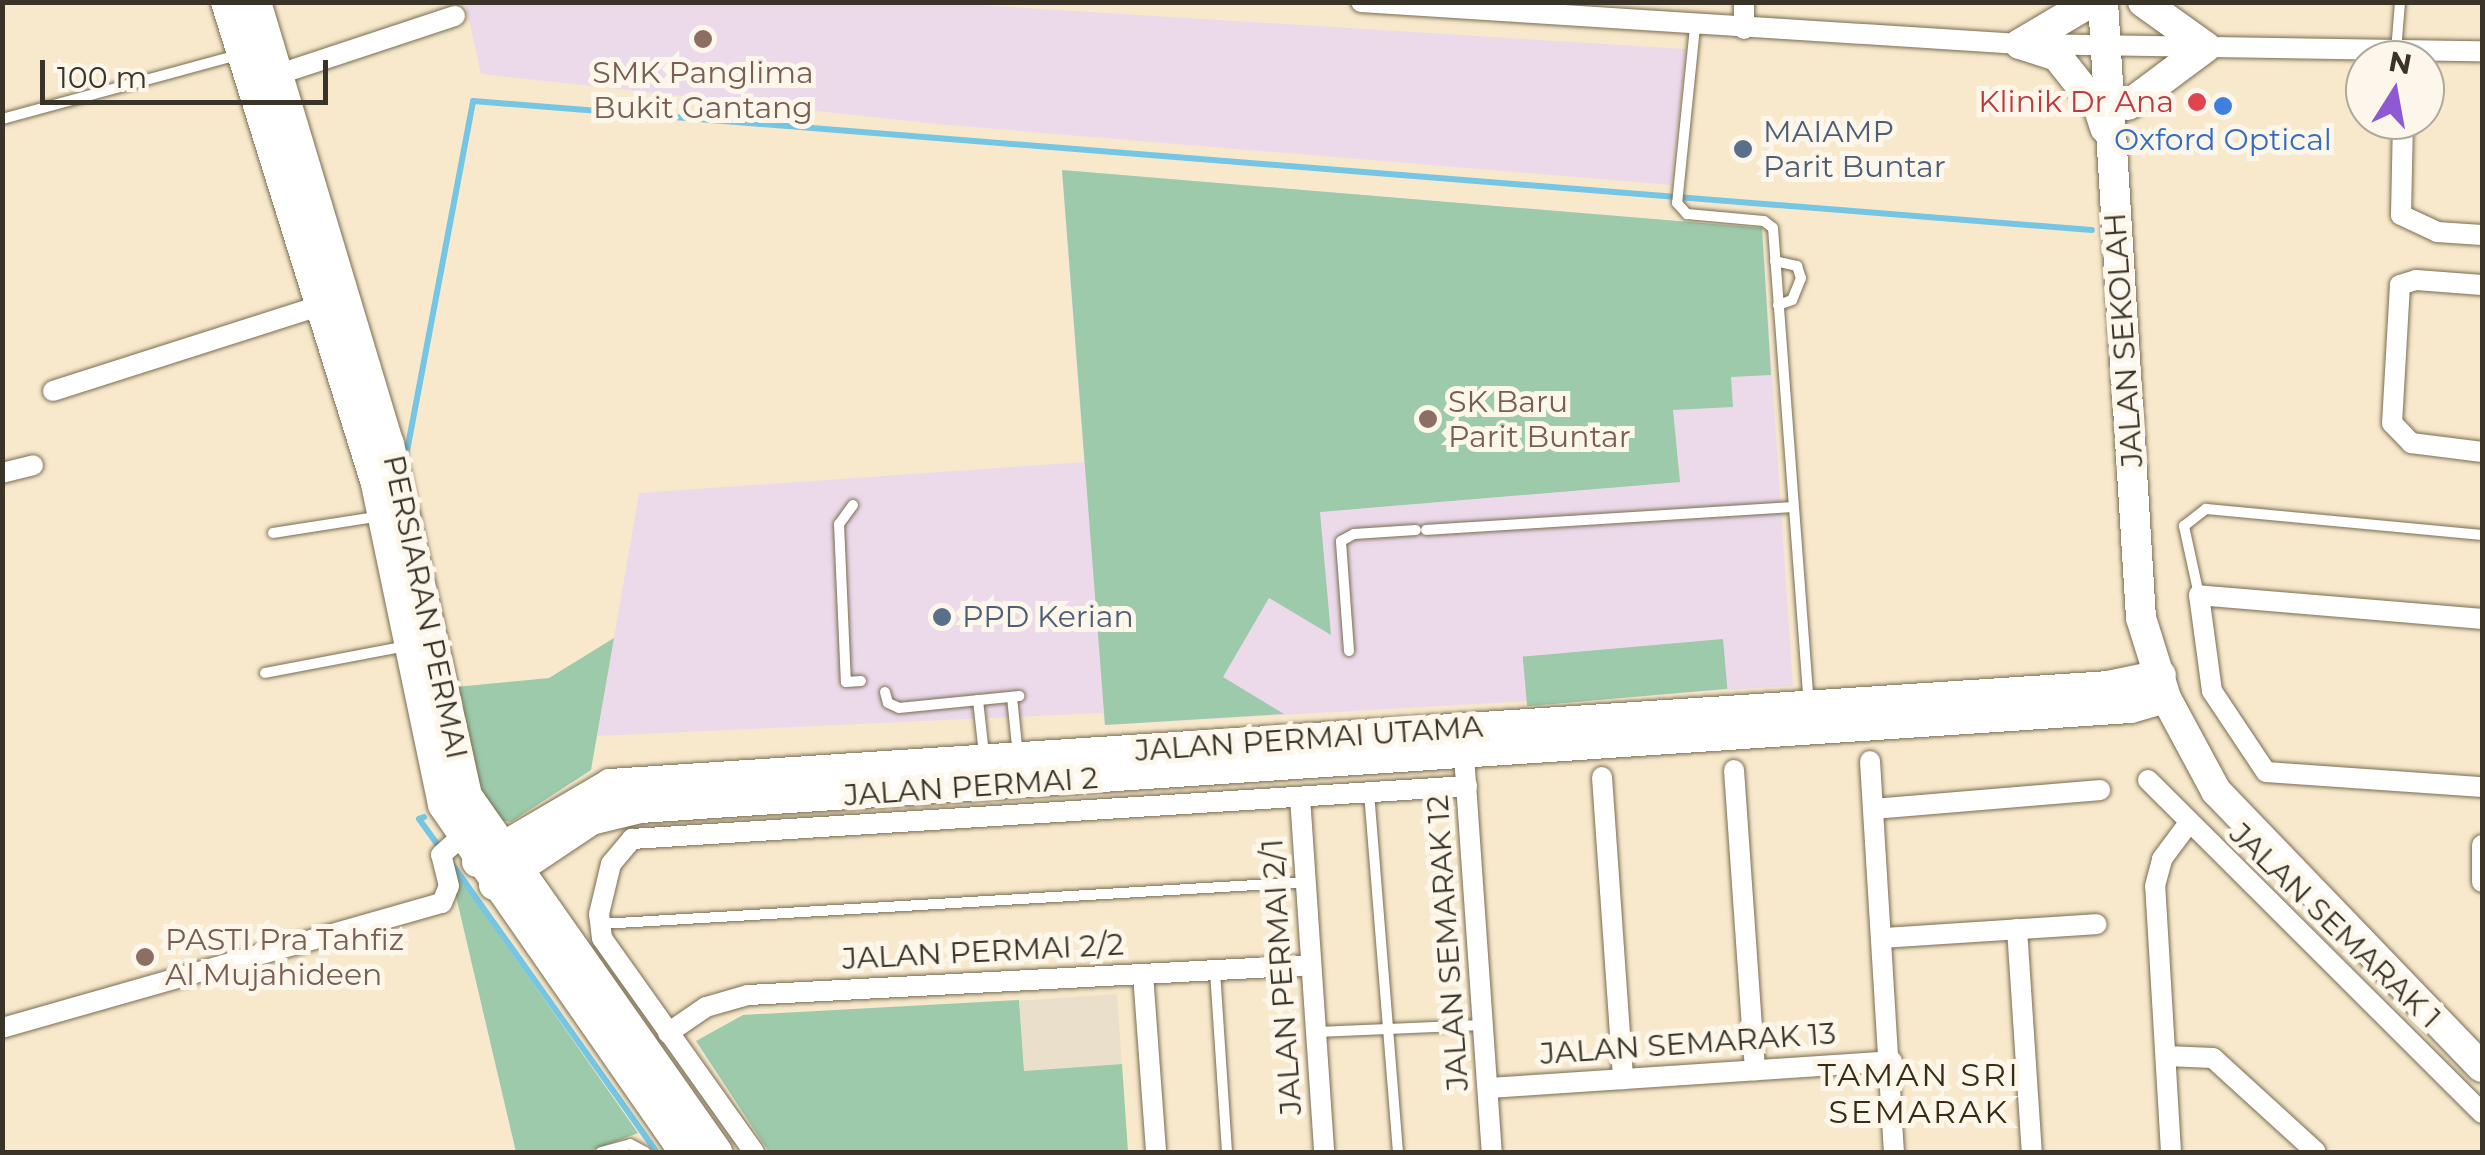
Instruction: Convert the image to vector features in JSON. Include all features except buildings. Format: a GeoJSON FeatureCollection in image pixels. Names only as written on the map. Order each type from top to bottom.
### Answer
{"type":"FeatureCollection","features":[{"type":"Feature","properties":{"kind":"street","name":"PERSIARAN PERMAI"},"geometry":{"type":"LineString","coordinates":[[226,2],[257,70],[389,444],[466,796],[489,860],[684,1152]]}},
{"type":"Feature","properties":{"kind":"street","name":"PERSIARAN PERMAI"},"geometry":{"type":"LineString","coordinates":[[256,2],[257,70],[320,306],[382,516],[443,805],[716,1152]]}},
{"type":"Feature","properties":{"kind":"street"},"geometry":{"type":"LineString","coordinates":[[1361,2],[2020,44],[2345,52]]}},
{"type":"Feature","properties":{"kind":"street"},"geometry":{"type":"LineString","coordinates":[[1744,2],[1744,29]]}},
{"type":"Feature","properties":{"kind":"street"},"geometry":{"type":"LineString","coordinates":[[2020,44],[2091,2]]}},
{"type":"Feature","properties":{"kind":"street","name":"JALAN SEKOLAH"},"geometry":{"type":"LineString","coordinates":[[2104,2],[2128,105],[2163,687]]}},
{"type":"Feature","properties":{"kind":"street","name":"JALAN SEKOLAH"},"geometry":{"type":"LineString","coordinates":[[2123,2],[2115,46],[2112,150],[2142,618],[2163,687],[2216,790],[2482,1066]]}},
{"type":"Feature","properties":{"kind":"street"},"geometry":{"type":"LineString","coordinates":[[2143,2],[2206,47]]}},
{"type":"Feature","properties":{"kind":"street"},"geometry":{"type":"LineString","coordinates":[[257,70],[453,9]]}},
{"type":"Feature","properties":{"kind":"street"},"geometry":{"type":"LineString","coordinates":[[2020,44],[2057,56],[2078,78],[2099,109],[2112,150]]}},
{"type":"Feature","properties":{"kind":"street"},"geometry":{"type":"LineString","coordinates":[[2128,105],[2206,47]]}},
{"type":"Feature","properties":{"kind":"street"},"geometry":{"type":"LineString","coordinates":[[2445,52],[2482,51]]}},
{"type":"Feature","properties":{"kind":"street"},"geometry":{"type":"LineString","coordinates":[[2403,140],[2401,215],[2436,232],[2482,235]]}},
{"type":"Feature","properties":{"kind":"street"},"geometry":{"type":"LineString","coordinates":[[2482,285],[2400,284],[2392,423],[2401,439],[2482,452]]}},
{"type":"Feature","properties":{"kind":"street"},"geometry":{"type":"LineString","coordinates":[[53,391],[320,306]]}},
{"type":"Feature","properties":{"kind":"street"},"geometry":{"type":"LineString","coordinates":[[2,473],[34,465]]}},
{"type":"Feature","properties":{"kind":"street"},"geometry":{"type":"LineString","coordinates":[[2482,619],[2199,595],[2212,691],[2266,772],[2482,787]]}},
{"type":"Feature","properties":{"kind":"street"},"geometry":{"type":"LineString","coordinates":[[2108,686],[2141,652],[2142,618]]}},
{"type":"Feature","properties":{"kind":"street","name":"JALAN PERMAI UTAMA"},"geometry":{"type":"LineString","coordinates":[[1810,718],[2108,686],[2163,687]]}},
{"type":"Feature","properties":{"kind":"street","name":"JALAN PERMAI UTAMA"},"geometry":{"type":"LineString","coordinates":[[489,860],[610,784],[970,769],[1810,718],[2131,708],[2163,687]]}},
{"type":"Feature","properties":{"kind":"street","name":"JALAN PERMAI UTAMA"},"geometry":{"type":"LineString","coordinates":[[970,769],[1018,758],[1463,741]]}},
{"type":"Feature","properties":{"kind":"street","name":"JALAN SEMARAK 12"},"geometry":{"type":"LineString","coordinates":[[1463,741],[1492,1152]]}},
{"type":"Feature","properties":{"kind":"street"},"geometry":{"type":"LineString","coordinates":[[1870,760],[1892,1061],[1894,1152]]}},
{"type":"Feature","properties":{"kind":"street"},"geometry":{"type":"LineString","coordinates":[[965,818],[970,769]]}},
{"type":"Feature","properties":{"kind":"street"},"geometry":{"type":"LineString","coordinates":[[1734,770],[1755,1070]]}},
{"type":"Feature","properties":{"kind":"street"},"geometry":{"type":"LineString","coordinates":[[1602,777],[1623,1078]]}},
{"type":"Feature","properties":{"kind":"street","name":"JALAN SEMARAK 1"},"geometry":{"type":"LineString","coordinates":[[2148,780],[2482,1113]]}},
{"type":"Feature","properties":{"kind":"street","name":"JALAN PERMAI 2"},"geometry":{"type":"LineString","coordinates":[[600,924],[611,864],[632,839],[1466,786]]}},
{"type":"Feature","properties":{"kind":"street"},"geometry":{"type":"LineString","coordinates":[[1874,810],[2100,790]]}},
{"type":"Feature","properties":{"kind":"street","name":"JALAN PERMAI 2/1"},"geometry":{"type":"LineString","coordinates":[[1300,797],[1324,1152]]}},
{"type":"Feature","properties":{"kind":"street"},"geometry":{"type":"LineString","coordinates":[[2171,1152],[2155,886],[2162,859],[2188,824]]}},
{"type":"Feature","properties":{"kind":"street"},"geometry":{"type":"LineString","coordinates":[[2482,845],[2482,882]]}},
{"type":"Feature","properties":{"kind":"street"},"geometry":{"type":"LineString","coordinates":[[2,1028],[328,931],[442,903],[449,886],[441,855],[489,860]]}},
{"type":"Feature","properties":{"kind":"street"},"geometry":{"type":"LineString","coordinates":[[600,924],[602,938],[754,1152]]}},
{"type":"Feature","properties":{"kind":"street"},"geometry":{"type":"LineString","coordinates":[[1883,938],[2098,924]]}},
{"type":"Feature","properties":{"kind":"street"},"geometry":{"type":"LineString","coordinates":[[2017,930],[2032,1152]]}},
{"type":"Feature","properties":{"kind":"street","name":"JALAN PERMAI 2/2"},"geometry":{"type":"LineString","coordinates":[[668,1033],[706,1008],[748,995],[1311,964]]}},
{"type":"Feature","properties":{"kind":"street"},"geometry":{"type":"LineString","coordinates":[[1143,974],[1156,1152]]}},
{"type":"Feature","properties":{"kind":"street"},"geometry":{"type":"LineString","coordinates":[[2166,1056],[2212,1058],[2316,1152]]}},
{"type":"Feature","properties":{"kind":"street","name":"JALAN SEMARAK 13"},"geometry":{"type":"LineString","coordinates":[[1488,1088],[1892,1061]]}},
{"type":"Feature","properties":{"kind":"lane"},"geometry":{"type":"LineString","coordinates":[[2400,2],[2401,40]]}},
{"type":"Feature","properties":{"kind":"lane"},"geometry":{"type":"LineString","coordinates":[[1695,26],[1677,198],[1686,214],[1764,221],[1773,228],[1810,718]]}},
{"type":"Feature","properties":{"kind":"lane"},"geometry":{"type":"LineString","coordinates":[[2,119],[257,70]]}},
{"type":"Feature","properties":{"kind":"lane"},"geometry":{"type":"LineString","coordinates":[[1775,261],[1797,266],[1801,278],[1792,300],[1778,305]]}},
{"type":"Feature","properties":{"kind":"lane"},"geometry":{"type":"LineString","coordinates":[[853,504],[839,524],[842,603],[846,682],[860,681]]}},
{"type":"Feature","properties":{"kind":"lane"},"geometry":{"type":"LineString","coordinates":[[1349,650],[1341,541],[1354,534],[1792,507]]}},
{"type":"Feature","properties":{"kind":"lane"},"geometry":{"type":"LineString","coordinates":[[2199,595],[2184,526],[2206,509],[2480,534]]}},
{"type":"Feature","properties":{"kind":"lane"},"geometry":{"type":"LineString","coordinates":[[273,534],[382,516]]}},
{"type":"Feature","properties":{"kind":"lane"},"geometry":{"type":"LineString","coordinates":[[265,672],[408,646]]}},
{"type":"Feature","properties":{"kind":"lane"},"geometry":{"type":"LineString","coordinates":[[885,692],[888,703],[899,708],[1016,696],[1018,758]]}},
{"type":"Feature","properties":{"kind":"lane"},"geometry":{"type":"LineString","coordinates":[[970,769],[978,700]]}},
{"type":"Feature","properties":{"kind":"lane"},"geometry":{"type":"LineString","coordinates":[[1369,792],[1398,1152]]}},
{"type":"Feature","properties":{"kind":"lane"},"geometry":{"type":"LineString","coordinates":[[600,924],[1306,882]]}},
{"type":"Feature","properties":{"kind":"lane"},"geometry":{"type":"LineString","coordinates":[[1215,970],[1227,1152]]}},
{"type":"Feature","properties":{"kind":"lane"},"geometry":{"type":"LineString","coordinates":[[1316,1032],[1483,1024]]}},
{"type":"Feature","properties":{"kind":"lane"},"geometry":{"type":"LineString","coordinates":[[600,1152],[630,1144],[646,1152]]}},
{"type":"Feature","properties":{"kind":"shaded area"},"geometry":{"type":"Polygon","coordinates":[[[932,2],[1686,49],[1671,185],[936,124],[481,74],[465,3],[932,2]]]}},
{"type":"Feature","properties":{"kind":"shaded area","name":"SK Baru Parit Buntar"},"geometry":{"type":"Polygon","coordinates":[[[1062,170],[1762,228],[1793,686],[1105,725],[1103,713],[597,736],[639,493],[1084,462],[1062,170]]]}},
{"type":"Feature","properties":{"kind":"shaded area"},"geometry":{"type":"Polygon","coordinates":[[[1117,994],[1122,1064],[1024,1071],[1019,1001],[1117,994]]]}},
{"type":"Feature","properties":{"kind":"green space","name":"SK Baru Parit Buntar"},"geometry":{"type":"Polygon","coordinates":[[[1062,170],[1762,228],[1771,375],[1731,377],[1733,407],[1673,410],[1680,482],[1320,512],[1331,635],[1269,598],[1223,677],[1284,714],[1105,725],[1062,170]]]}},
{"type":"Feature","properties":{"kind":"green space"},"geometry":{"type":"Polygon","coordinates":[[[614,638],[591,770],[511,822],[488,819],[456,687],[549,678],[614,638]]]}},
{"type":"Feature","properties":{"kind":"green space"},"geometry":{"type":"Polygon","coordinates":[[[1723,639],[1727,689],[1527,706],[1523,657],[1723,639]]]}},
{"type":"Feature","properties":{"kind":"green space"},"geometry":{"type":"Polygon","coordinates":[[[448,862],[638,1133],[588,1152],[516,1152],[448,862]]]}},
{"type":"Feature","properties":{"kind":"green space"},"geometry":{"type":"Polygon","coordinates":[[[1019,1000],[1024,1071],[1122,1064],[1128,1152],[769,1152],[696,1041],[743,1015],[1019,1000]]]}},
{"type":"Feature","properties":{"kind":"waterway"},"geometry":{"type":"LineString","coordinates":[[407,451],[473,101],[2092,230]]}},
{"type":"Feature","properties":{"kind":"waterway"},"geometry":{"type":"LineString","coordinates":[[424,817],[419,819],[440,848]]}},
{"type":"Feature","properties":{"kind":"waterway"},"geometry":{"type":"LineString","coordinates":[[452,864],[657,1152]]}},
{"type":"Feature","properties":{"kind":"place","name":"SMK Panglima Bukit Gantang"},"geometry":{"type":"Point","coordinates":[703,39]}},
{"type":"Feature","properties":{"kind":"place","name":"Klinik Dr Ana"},"geometry":{"type":"Point","coordinates":[2197,102]}},
{"type":"Feature","properties":{"kind":"place","name":"Oxford Optical"},"geometry":{"type":"Point","coordinates":[2223,106]}},
{"type":"Feature","properties":{"kind":"place","name":"MAIAMP Parit Buntar"},"geometry":{"type":"Point","coordinates":[1743,149]}},
{"type":"Feature","properties":{"kind":"place","name":"SK Baru Parit Buntar"},"geometry":{"type":"Point","coordinates":[1428,419]}},
{"type":"Feature","properties":{"kind":"place","name":"PPD Kerian"},"geometry":{"type":"Point","coordinates":[942,617]}},
{"type":"Feature","properties":{"kind":"place","name":"PASTI Pra Tahfiz Al Mujahideen"},"geometry":{"type":"Point","coordinates":[145,957]}},
{"type":"Feature","properties":{"kind":"district","name":"TAMAN SRI SEMARAK"},"geometry":{"type":"Point","coordinates":[1919,1094]}}]}
